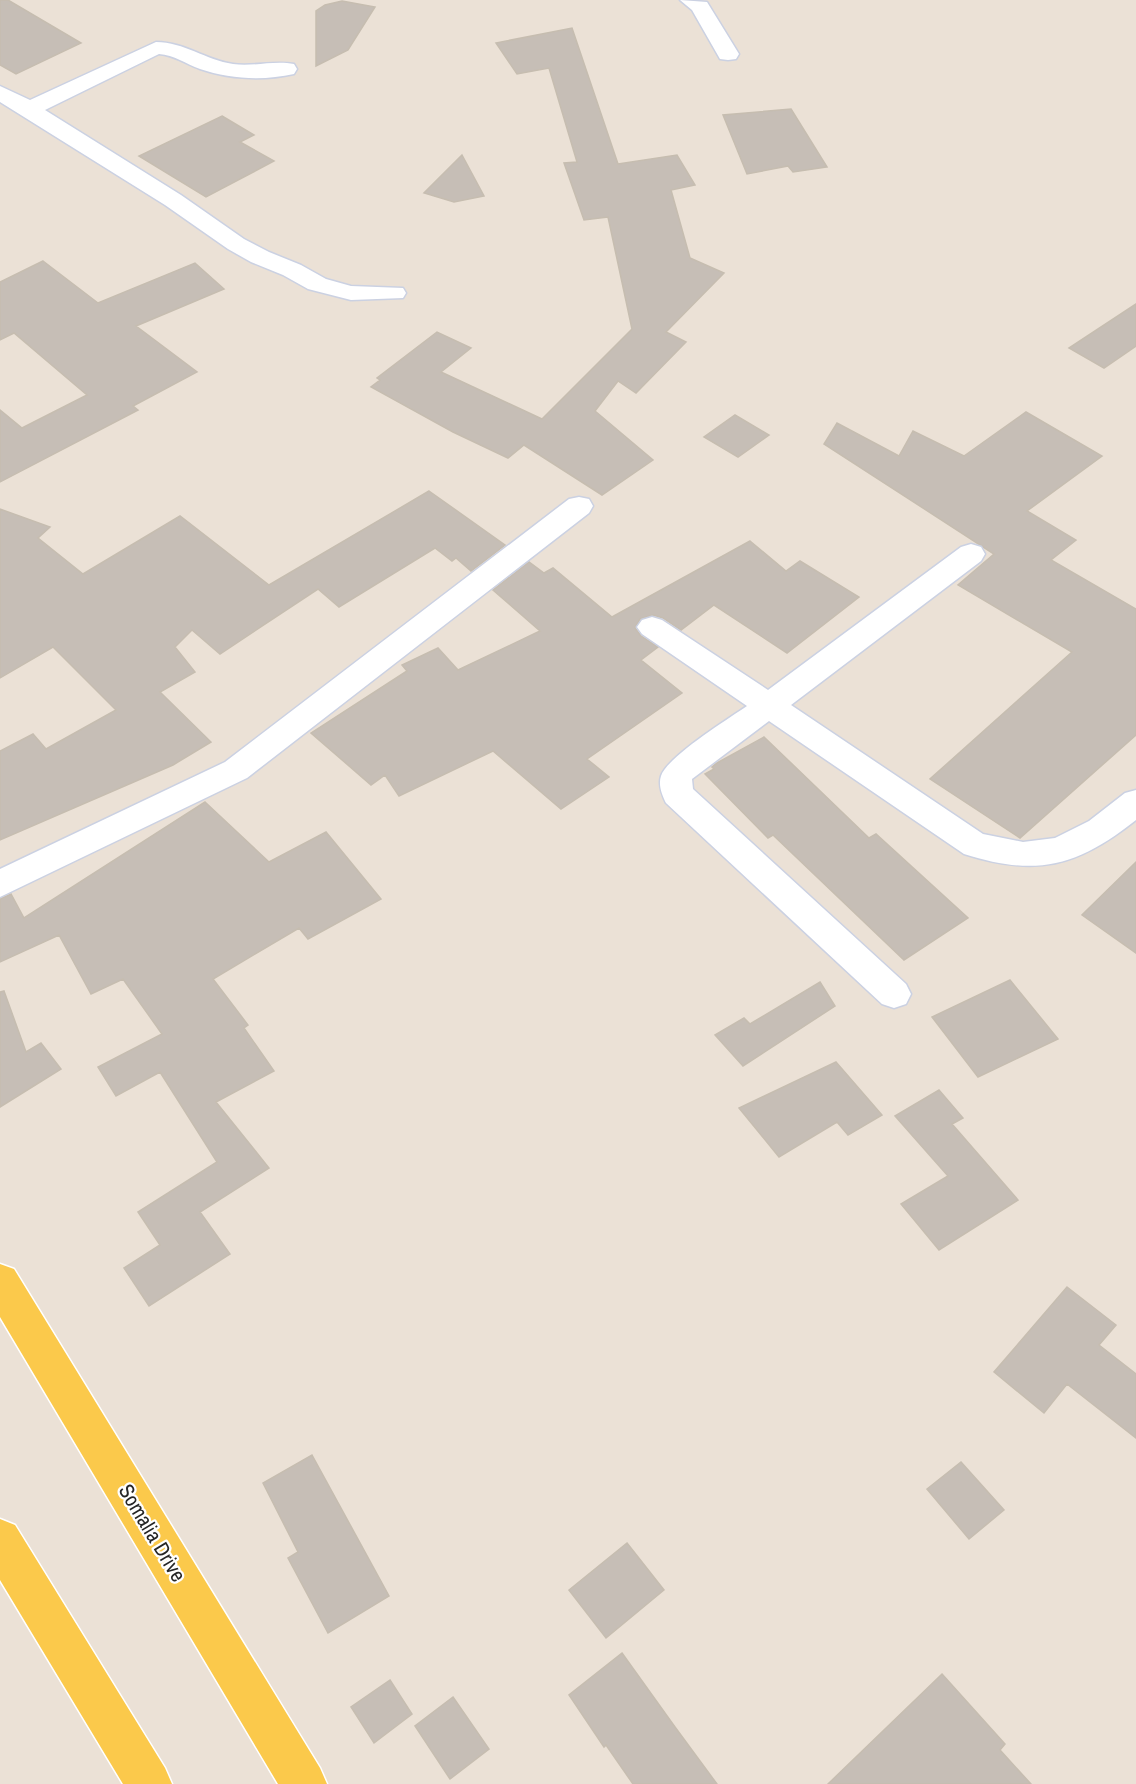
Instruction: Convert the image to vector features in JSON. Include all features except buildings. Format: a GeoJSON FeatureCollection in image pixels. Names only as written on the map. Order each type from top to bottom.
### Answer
{"type":"FeatureCollection","features":[{"type":"Feature","properties":{"kind":"main road","name":"Somalia Drive"},"geometry":{"type":"LineString","coordinates":[[0,1282],[304,1784]]}},
{"type":"Feature","properties":{"kind":"main road"},"geometry":{"type":"LineString","coordinates":[[0,1540],[149,1784]]}},
{"type":"Feature","properties":{"kind":"street"},"geometry":{"type":"LineString","coordinates":[[690,0],[700,6],[729,54]]}},
{"type":"Feature","properties":{"kind":"street"},"geometry":{"type":"LineString","coordinates":[[29,109],[156,48],[170,47],[211,66],[245,74],[286,69]]}},
{"type":"Feature","properties":{"kind":"street"},"geometry":{"type":"LineString","coordinates":[[0,93],[173,200],[260,258],[292,270],[317,284],[351,293],[394,293]]}},
{"type":"Feature","properties":{"kind":"street"},"geometry":{"type":"LineString","coordinates":[[0,884],[236,770],[579,506]]}},
{"type":"Feature","properties":{"kind":"street"},"geometry":{"type":"LineString","coordinates":[[894,994],[676,794],[676,777],[683,768],[971,554]]}},
{"type":"Feature","properties":{"kind":"street"},"geometry":{"type":"LineString","coordinates":[[652,627],[975,845],[1028,855],[1059,851],[1109,825],[1136,802]]}}]}
